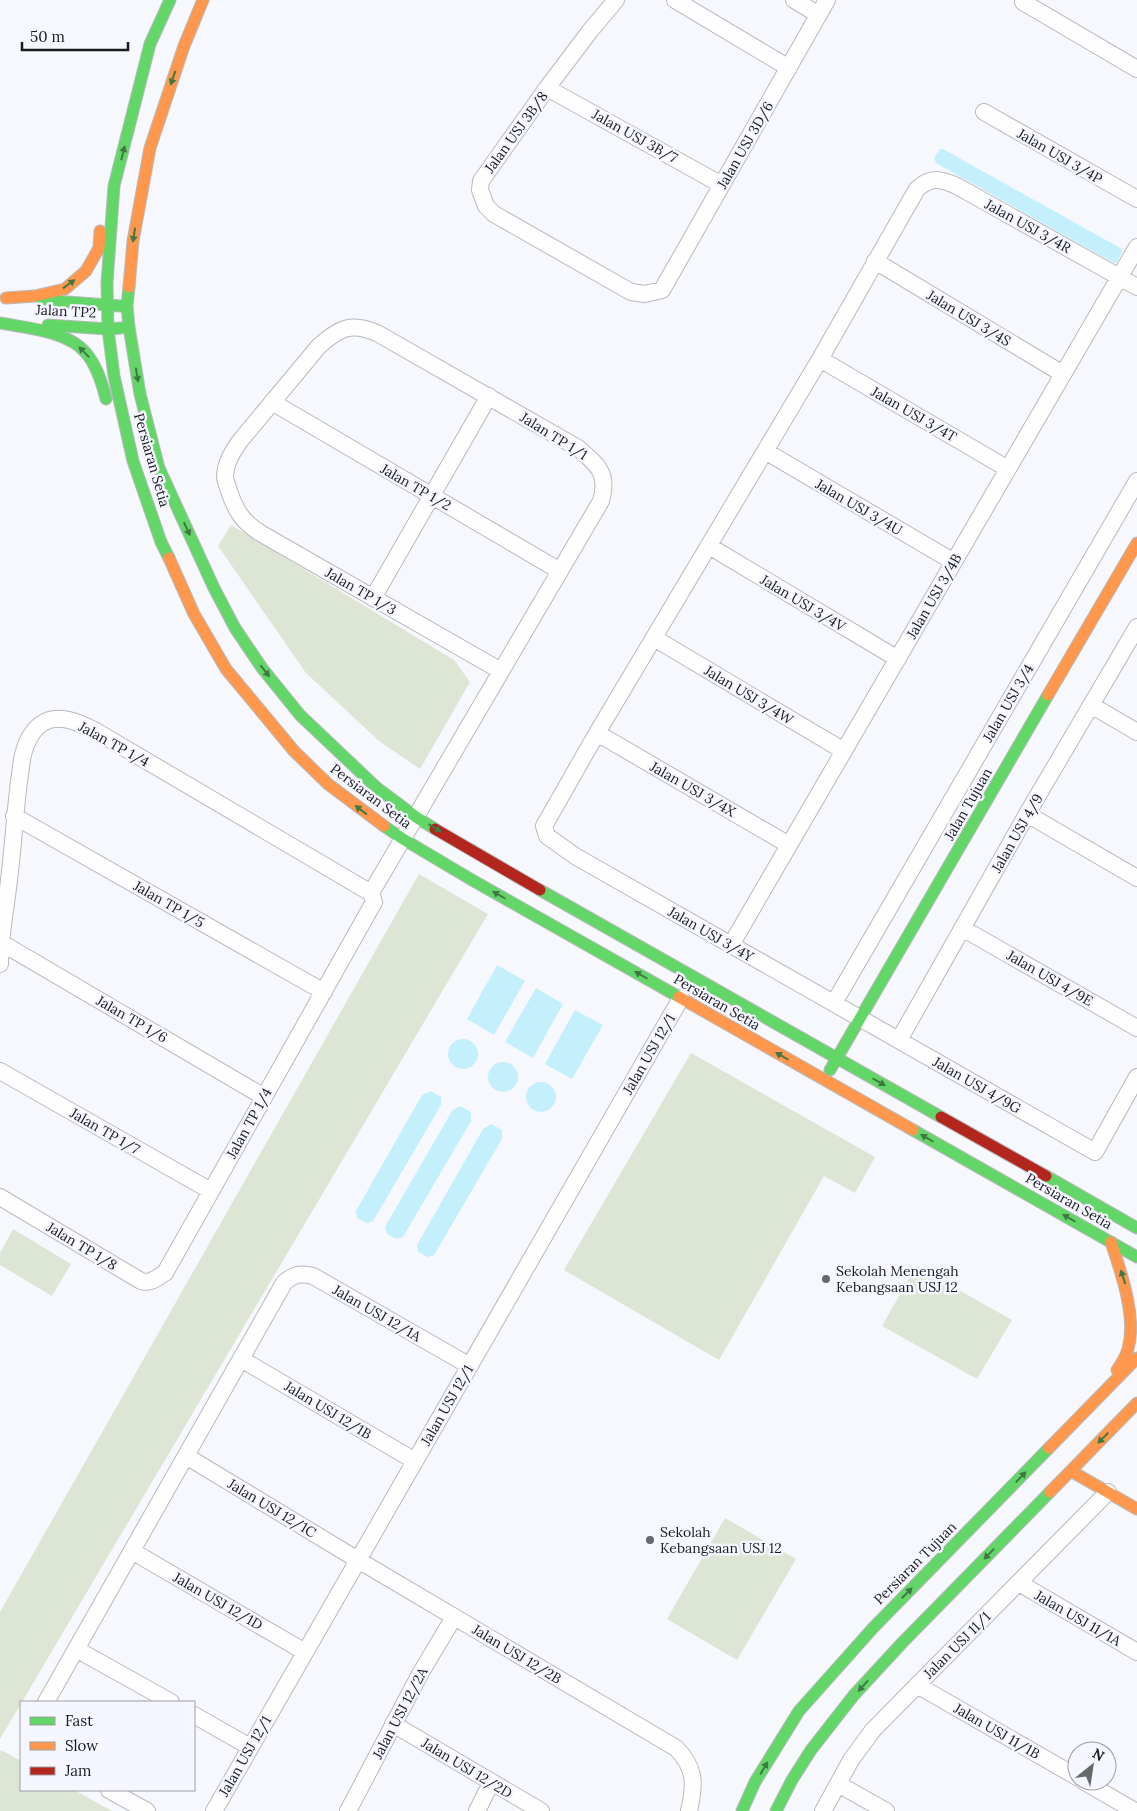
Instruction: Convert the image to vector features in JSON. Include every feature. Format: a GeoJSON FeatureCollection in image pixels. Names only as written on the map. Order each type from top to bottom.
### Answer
{"type":"FeatureCollection","features":[{"type":"Feature","properties":{"kind":"main road","name":"Persiaran Setia"},"geometry":{"type":"LineString","coordinates":[[170,0],[150,44],[114,186],[107,283],[108,329],[114,376],[133,461],[160,542],[194,614],[222,662],[260,712],[294,751],[328,784],[402,839],[1137,1257]]}},
{"type":"Feature","properties":{"kind":"main road","name":"Persiaran Setia"},"geometry":{"type":"LineString","coordinates":[[203,0],[184,46],[150,148],[133,241],[127,306],[140,394],[159,468],[214,588],[235,628],[262,668],[300,715],[377,788],[416,817],[484,859],[1137,1228]]}},
{"type":"Feature","properties":{"kind":"main road"},"geometry":{"type":"LineString","coordinates":[[3,298],[35,296],[65,289],[86,271],[99,248],[102,208],[119,125],[129,90],[150,44]]}},
{"type":"Feature","properties":{"kind":"main road","name":"Jalan TP2"},"geometry":{"type":"LineString","coordinates":[[3,298],[127,306]]}},
{"type":"Feature","properties":{"kind":"main road"},"geometry":{"type":"LineString","coordinates":[[0,322],[64,336],[86,352],[99,374],[124,466],[142,512],[160,542]]}},
{"type":"Feature","properties":{"kind":"main road","name":"Jalan TP2"},"geometry":{"type":"LineString","coordinates":[[0,322],[108,329],[130,327]]}},
{"type":"Feature","properties":{"kind":"main road","name":"Jalan Tujuan"},"geometry":{"type":"LineString","coordinates":[[824,1080],[1137,543]]}},
{"type":"Feature","properties":{"kind":"main road"},"geometry":{"type":"LineString","coordinates":[[681,998],[686,982],[683,971]]}},
{"type":"Feature","properties":{"kind":"main road"},"geometry":{"type":"LineString","coordinates":[[1107,1389],[1129,1348],[1132,1322],[1125,1283],[1111,1242]]}},
{"type":"Feature","properties":{"kind":"main road","name":"Persiaran Tujuan"},"geometry":{"type":"LineString","coordinates":[[742,1811],[755,1782],[799,1711],[873,1628],[1137,1358]]}},
{"type":"Feature","properties":{"kind":"main road"},"geometry":{"type":"LineString","coordinates":[[776,1811],[804,1760],[824,1730],[895,1650],[1137,1403]]}},
{"type":"Feature","properties":{"kind":"main road"},"geometry":{"type":"LineString","coordinates":[[1071,1471],[1137,1509]]}},
{"type":"Feature","properties":{"kind":"street","name":"Jalan USJ 3B/8"},"geometry":{"type":"LineString","coordinates":[[616,0],[547,88],[481,181],[480,190],[486,206],[494,214],[631,292],[645,294],[662,290]]}},
{"type":"Feature","properties":{"kind":"street"},"geometry":{"type":"LineString","coordinates":[[675,0],[789,68]]}},
{"type":"Feature","properties":{"kind":"street"},"geometry":{"type":"LineString","coordinates":[[794,0],[819,15]]}},
{"type":"Feature","properties":{"kind":"street","name":"Jalan USJ 3D/6"},"geometry":{"type":"LineString","coordinates":[[662,290],[827,0]]}},
{"type":"Feature","properties":{"kind":"street"},"geometry":{"type":"LineString","coordinates":[[1023,2],[1137,68]]}},
{"type":"Feature","properties":{"kind":"street","name":"Jalan USJ 3B/7"},"geometry":{"type":"LineString","coordinates":[[547,88],[722,185]]}},
{"type":"Feature","properties":{"kind":"street","name":"Jalan USJ 3/4P"},"geometry":{"type":"LineString","coordinates":[[984,112],[1137,199]]}},
{"type":"Feature","properties":{"kind":"street","name":"Jalan USJ 3/4R"},"geometry":{"type":"LineString","coordinates":[[875,261],[918,189],[925,181],[934,179],[946,181],[1137,287]]}},
{"type":"Feature","properties":{"kind":"street","name":"Jalan USJ 3/4B"},"geometry":{"type":"LineString","coordinates":[[731,945],[1137,247]]}},
{"type":"Feature","properties":{"kind":"street"},"geometry":{"type":"LineString","coordinates":[[597,733],[820,359],[875,261]]}},
{"type":"Feature","properties":{"kind":"street","name":"Jalan USJ 3/4S"},"geometry":{"type":"LineString","coordinates":[[875,261],[1063,374]]}},
{"type":"Feature","properties":{"kind":"street","name":"Jalan TP 1/1"},"geometry":{"type":"LineString","coordinates":[[232,500],[225,477],[232,453],[318,346],[330,335],[352,326],[363,327],[377,333],[489,396],[578,448],[602,472],[605,487],[601,501],[402,839]]}},
{"type":"Feature","properties":{"kind":"street","name":"Jalan USJ 3/4T"},"geometry":{"type":"LineString","coordinates":[[820,359],[1008,469]]}},
{"type":"Feature","properties":{"kind":"street"},"geometry":{"type":"LineString","coordinates":[[373,598],[489,396]]}},
{"type":"Feature","properties":{"kind":"street","name":"Jalan TP 1/2"},"geometry":{"type":"LineString","coordinates":[[272,402],[560,571]]}},
{"type":"Feature","properties":{"kind":"street","name":"Jalan USJ 3/4U"},"geometry":{"type":"LineString","coordinates":[[764,451],[954,562]]}},
{"type":"Feature","properties":{"kind":"street","name":"Jalan USJ 3/4"},"geometry":{"type":"LineString","coordinates":[[834,1003],[1137,481]]}},
{"type":"Feature","properties":{"kind":"street","name":"Jalan TP 1/3"},"geometry":{"type":"LineString","coordinates":[[232,500],[241,517],[250,526],[501,671]]}},
{"type":"Feature","properties":{"kind":"street","name":"Jalan USJ 3/4V"},"geometry":{"type":"LineString","coordinates":[[709,546],[898,659]]}},
{"type":"Feature","properties":{"kind":"street","name":"Jalan USJ 4/9"},"geometry":{"type":"LineString","coordinates":[[898,1040],[1027,814],[1137,627]]}},
{"type":"Feature","properties":{"kind":"street","name":"Jalan USJ 3/4W"},"geometry":{"type":"LineString","coordinates":[[654,638],[844,751]]}},
{"type":"Feature","properties":{"kind":"street"},"geometry":{"type":"LineString","coordinates":[[1091,706],[1137,732]]}},
{"type":"Feature","properties":{"kind":"street","name":"Jalan TP 1/4"},"geometry":{"type":"LineString","coordinates":[[0,964],[0,942],[9,880],[14,816],[24,750],[31,735],[40,725],[51,720],[67,719],[94,730],[371,893],[374,902],[165,1273]]}},
{"type":"Feature","properties":{"kind":"street","name":"Jalan USJ 3/4Y"},"geometry":{"type":"LineString","coordinates":[[597,733],[544,826],[548,836],[564,848],[860,1018]]}},
{"type":"Feature","properties":{"kind":"street","name":"Jalan USJ 3/4X"},"geometry":{"type":"LineString","coordinates":[[597,733],[789,846]]}},
{"type":"Feature","properties":{"kind":"street"},"geometry":{"type":"LineString","coordinates":[[1027,814],[1137,878]]}},
{"type":"Feature","properties":{"kind":"street","name":"Jalan TP 1/5"},"geometry":{"type":"LineString","coordinates":[[14,816],[324,992]]}},
{"type":"Feature","properties":{"kind":"street","name":"Jalan TP 1/4"},"geometry":{"type":"LineString","coordinates":[[371,893],[402,839]]}},
{"type":"Feature","properties":{"kind":"street","name":"Jalan USJ 4/9E"},"geometry":{"type":"LineString","coordinates":[[962,928],[1137,1028]]}},
{"type":"Feature","properties":{"kind":"street","name":"Jalan TP 1/6"},"geometry":{"type":"LineString","coordinates":[[0,942],[264,1097]]}},
{"type":"Feature","properties":{"kind":"street","name":"Jalan USJ 12/1"},"geometry":{"type":"LineString","coordinates":[[214,1811],[681,998]]}},
{"type":"Feature","properties":{"kind":"street","name":"Jalan USJ 4/9G"},"geometry":{"type":"LineString","coordinates":[[860,1018],[1094,1152],[1137,1077]]}},
{"type":"Feature","properties":{"kind":"street","name":"Jalan TP 1/7"},"geometry":{"type":"LineString","coordinates":[[0,1071],[211,1191]]}},
{"type":"Feature","properties":{"kind":"street","name":"Jalan TP 1/8"},"geometry":{"type":"LineString","coordinates":[[0,1197],[141,1281],[147,1283],[153,1281],[165,1273]]}},
{"type":"Feature","properties":{"kind":"street","name":"Jalan USJ 12/1A"},"geometry":{"type":"LineString","coordinates":[[241,1359],[284,1283],[291,1277],[304,1273],[313,1276],[470,1366]]}},
{"type":"Feature","properties":{"kind":"street"},"geometry":{"type":"LineString","coordinates":[[47,1701],[241,1359]]}},
{"type":"Feature","properties":{"kind":"street","name":"Jalan USJ 12/1B"},"geometry":{"type":"LineString","coordinates":[[241,1359],[415,1461]]}},
{"type":"Feature","properties":{"kind":"street","name":"Jalan USJ 12/1C"},"geometry":{"type":"LineString","coordinates":[[186,1456],[358,1560]]}},
{"type":"Feature","properties":{"kind":"street","name":"Jalan USJ 11/1"},"geometry":{"type":"LineString","coordinates":[[823,1811],[851,1760],[873,1730],[1108,1492]]}},
{"type":"Feature","properties":{"kind":"street","name":"Jalan USJ 12/1D"},"geometry":{"type":"LineString","coordinates":[[132,1551],[305,1652]]}},
{"type":"Feature","properties":{"kind":"street","name":"Jalan USJ 12/2B"},"geometry":{"type":"LineString","coordinates":[[358,1560],[676,1748],[684,1756],[690,1767],[693,1780],[693,1792],[689,1811]]}},
{"type":"Feature","properties":{"kind":"street","name":"Jalan USJ 11/1A"},"geometry":{"type":"LineString","coordinates":[[1018,1583],[1137,1652]]}},
{"type":"Feature","properties":{"kind":"street","name":"Jalan USJ 12/2A"},"geometry":{"type":"LineString","coordinates":[[348,1811],[393,1724],[454,1617]]}},
{"type":"Feature","properties":{"kind":"street"},"geometry":{"type":"LineString","coordinates":[[76,1649],[169,1701]]}},
{"type":"Feature","properties":{"kind":"street","name":"Jalan USJ 11/1B"},"geometry":{"type":"LineString","coordinates":[[917,1685],[1067,1771]]}},
{"type":"Feature","properties":{"kind":"street"},"geometry":{"type":"LineString","coordinates":[[195,1716],[250,1747]]}},
{"type":"Feature","properties":{"kind":"street","name":"Jalan USJ 12/2D"},"geometry":{"type":"LineString","coordinates":[[393,1724],[541,1811]]}},
{"type":"Feature","properties":{"kind":"street"},"geometry":{"type":"LineString","coordinates":[[477,1811],[491,1783]]}},
{"type":"Feature","properties":{"kind":"street"},"geometry":{"type":"LineString","coordinates":[[838,1784],[886,1811]]}},
{"type":"Feature","properties":{"kind":"street"},"geometry":{"type":"LineString","coordinates":[[111,1791],[147,1811]]}},
{"type":"Feature","properties":{"kind":"street"},"geometry":{"type":"LineString","coordinates":[[1100,1791],[1135,1811]]}},
{"type":"Feature","properties":{"kind":"green space"},"geometry":{"type":"Polygon","coordinates":[[[231,525],[454,660],[470,682],[420,769],[379,741],[306,673],[218,546],[231,525]]]}},
{"type":"Feature","properties":{"kind":"green space"},"geometry":{"type":"Polygon","coordinates":[[[419,874],[488,914],[22,1701],[20,1701],[20,1705],[0,1739],[0,1612],[419,874]]]}},
{"type":"Feature","properties":{"kind":"green space"},"geometry":{"type":"Polygon","coordinates":[[[691,1053],[875,1157],[855,1193],[824,1176],[719,1360],[564,1270],[691,1053]]]}},
{"type":"Feature","properties":{"kind":"green space"},"geometry":{"type":"Polygon","coordinates":[[[13,1229],[71,1264],[52,1296],[0,1265],[0,1253],[13,1229]]]}},
{"type":"Feature","properties":{"kind":"green space"},"geometry":{"type":"Polygon","coordinates":[[[916,1266],[1012,1320],[977,1379],[882,1326],[916,1266]]]}},
{"type":"Feature","properties":{"kind":"green space"},"geometry":{"type":"Polygon","coordinates":[[[725,1518],[796,1559],[737,1660],[667,1619],[725,1518]]]}},
{"type":"Feature","properties":{"kind":"green space"},"geometry":{"type":"Polygon","coordinates":[[[1,1750],[20,1760],[20,1791],[76,1791],[112,1811],[0,1811],[1,1750]]]}},
{"type":"Feature","properties":{"kind":"water"},"geometry":{"type":"Polygon","coordinates":[[[940,149],[1122,249],[1117,262],[1114,263],[936,163],[934,158],[940,149]]]}},
{"type":"Feature","properties":{"kind":"water"},"geometry":{"type":"Polygon","coordinates":[[[497,965],[525,981],[494,1035],[467,1019],[497,965]]]}},
{"type":"Feature","properties":{"kind":"water"},"geometry":{"type":"Polygon","coordinates":[[[536,988],[563,1004],[533,1058],[505,1042],[536,988]]]}},
{"type":"Feature","properties":{"kind":"water"},"geometry":{"type":"Polygon","coordinates":[[[575,1010],[603,1025],[572,1079],[545,1064],[575,1010]]]}},
{"type":"Feature","properties":{"kind":"water"},"geometry":{"type":"Polygon","coordinates":[[[463,1039],[474,1043],[478,1054],[474,1065],[463,1069],[452,1065],[448,1054],[452,1043],[463,1039]]]}},
{"type":"Feature","properties":{"kind":"water"},"geometry":{"type":"Polygon","coordinates":[[[503,1062],[514,1066],[518,1077],[514,1088],[503,1092],[492,1088],[488,1077],[492,1066],[503,1062]]]}},
{"type":"Feature","properties":{"kind":"water"},"geometry":{"type":"Polygon","coordinates":[[[541,1082],[552,1086],[556,1097],[552,1108],[541,1112],[530,1108],[526,1097],[530,1086],[541,1082]]]}},
{"type":"Feature","properties":{"kind":"water"},"geometry":{"type":"Polygon","coordinates":[[[431,1091],[441,1097],[441,1105],[373,1221],[367,1223],[357,1218],[356,1211],[422,1095],[431,1091]]]}},
{"type":"Feature","properties":{"kind":"water"},"geometry":{"type":"Polygon","coordinates":[[[460,1106],[471,1112],[471,1121],[403,1237],[396,1239],[387,1234],[385,1227],[452,1111],[460,1106]]]}},
{"type":"Feature","properties":{"kind":"water"},"geometry":{"type":"Polygon","coordinates":[[[491,1124],[502,1130],[502,1139],[434,1255],[428,1257],[418,1252],[417,1245],[483,1129],[491,1124]]]}},
{"type":"Feature","properties":{"kind":"traffic: fast"},"geometry":{"type":"LineString","coordinates":[[169,558],[161,542],[133,461],[114,376],[108,329],[107,283],[114,186],[150,44],[170,0]]}},
{"type":"Feature","properties":{"kind":"traffic: fast"},"geometry":{"type":"LineString","coordinates":[[129,287],[127,306],[129,327],[140,394],[159,468],[214,588],[235,628],[262,668],[300,715],[377,788],[435,829]]}},
{"type":"Feature","properties":{"kind":"traffic: fast"},"geometry":{"type":"LineString","coordinates":[[41,300],[121,306]]}},
{"type":"Feature","properties":{"kind":"traffic: fast"},"geometry":{"type":"LineString","coordinates":[[0,323],[58,335],[78,346],[93,363],[106,399]]}},
{"type":"Feature","properties":{"kind":"traffic: fast"},"geometry":{"type":"LineString","coordinates":[[48,325],[108,329],[121,328]]}},
{"type":"Feature","properties":{"kind":"traffic: fast"},"geometry":{"type":"LineString","coordinates":[[830,1070],[1048,695]]}},
{"type":"Feature","properties":{"kind":"traffic: fast"},"geometry":{"type":"LineString","coordinates":[[384,826],[472,880],[679,997]]}},
{"type":"Feature","properties":{"kind":"traffic: fast"},"geometry":{"type":"LineString","coordinates":[[540,890],[941,1117]]}},
{"type":"Feature","properties":{"kind":"traffic: fast"},"geometry":{"type":"LineString","coordinates":[[913,1130],[1137,1257]]}},
{"type":"Feature","properties":{"kind":"traffic: fast"},"geometry":{"type":"LineString","coordinates":[[1046,1176],[1137,1228]]}},
{"type":"Feature","properties":{"kind":"traffic: fast"},"geometry":{"type":"LineString","coordinates":[[742,1811],[755,1782],[799,1711],[873,1628],[1049,1448]]}},
{"type":"Feature","properties":{"kind":"traffic: fast"},"geometry":{"type":"LineString","coordinates":[[776,1811],[792,1780],[811,1750],[854,1695],[902,1643],[1050,1492]]}},
{"type":"Feature","properties":{"kind":"traffic: slow"},"geometry":{"type":"LineString","coordinates":[[129,287],[133,241],[150,148],[184,46],[203,0]]}},
{"type":"Feature","properties":{"kind":"traffic: slow"},"geometry":{"type":"LineString","coordinates":[[6,298],[35,296],[65,289],[86,271],[99,248],[100,231]]}},
{"type":"Feature","properties":{"kind":"traffic: slow"},"geometry":{"type":"LineString","coordinates":[[1048,695],[1137,543]]}},
{"type":"Feature","properties":{"kind":"traffic: slow"},"geometry":{"type":"LineString","coordinates":[[169,558],[194,614],[226,669],[294,751],[328,784],[384,826]]}},
{"type":"Feature","properties":{"kind":"traffic: slow"},"geometry":{"type":"LineString","coordinates":[[679,997],[913,1130]]}},
{"type":"Feature","properties":{"kind":"traffic: slow"},"geometry":{"type":"LineString","coordinates":[[1111,1242],[1127,1295],[1131,1323],[1128,1349],[1125,1358],[1117,1370]]}},
{"type":"Feature","properties":{"kind":"traffic: slow"},"geometry":{"type":"LineString","coordinates":[[1049,1448],[1137,1358]]}},
{"type":"Feature","properties":{"kind":"traffic: slow"},"geometry":{"type":"LineString","coordinates":[[1050,1492],[1137,1403]]}},
{"type":"Feature","properties":{"kind":"traffic: slow"},"geometry":{"type":"LineString","coordinates":[[1071,1471],[1137,1509]]}},
{"type":"Feature","properties":{"kind":"traffic: jam"},"geometry":{"type":"LineString","coordinates":[[435,829],[540,890]]}},
{"type":"Feature","properties":{"kind":"traffic: jam"},"geometry":{"type":"LineString","coordinates":[[941,1117],[1046,1176]]}},
{"type":"Feature","properties":{"kind":"place","name":"Sekolah Menengah Kebangsaan USJ 12"},"geometry":{"type":"Point","coordinates":[826,1279]}},
{"type":"Feature","properties":{"kind":"place","name":"Sekolah Kebangsaan USJ 12"},"geometry":{"type":"Point","coordinates":[650,1540]}}]}
